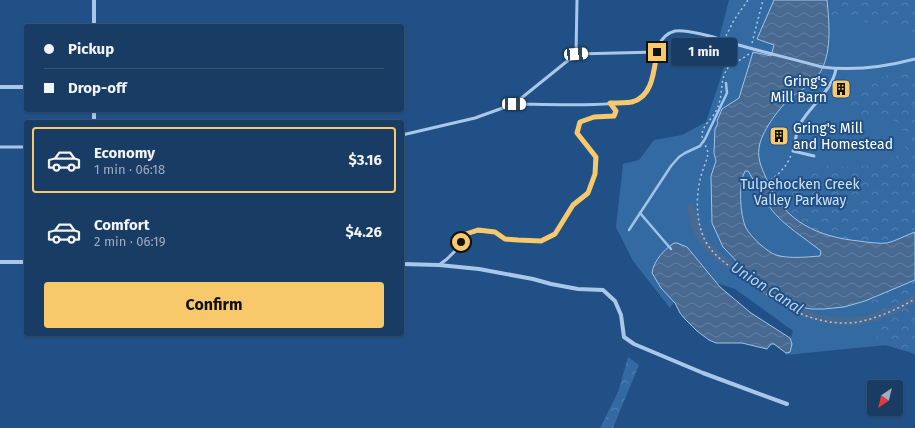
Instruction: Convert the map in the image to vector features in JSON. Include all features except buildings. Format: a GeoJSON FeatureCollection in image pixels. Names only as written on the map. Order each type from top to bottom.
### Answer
{"type":"FeatureCollection","features":[{"type":"Feature","properties":{"kind":"street"},"geometry":{"type":"LineString","coordinates":[[94,0],[94,24]]}},
{"type":"Feature","properties":{"kind":"street"},"geometry":{"type":"LineString","coordinates":[[0,87],[24,87]]}},
{"type":"Feature","properties":{"kind":"street"},"geometry":{"type":"LineString","coordinates":[[0,262],[24,262]]}},
{"type":"Feature","properties":{"kind":"street"},"geometry":{"type":"LineString","coordinates":[[404,264],[439,265],[498,272],[578,289],[604,290],[615,301],[621,315],[624,337],[634,344],[690,368],[787,404]]}},
{"type":"Feature","properties":{"kind":"lane"},"geometry":{"type":"LineString","coordinates":[[576,54],[577,0]]}},
{"type":"Feature","properties":{"kind":"lane"},"geometry":{"type":"LineString","coordinates":[[514,104],[633,102],[642,97],[649,88],[660,42],[667,34],[676,31],[725,41],[822,67],[836,69],[885,66],[915,59]]}},
{"type":"Feature","properties":{"kind":"lane"},"geometry":{"type":"LineString","coordinates":[[404,135],[475,118],[514,104],[576,54],[657,52]]}},
{"type":"Feature","properties":{"kind":"lane"},"geometry":{"type":"LineString","coordinates":[[814,156],[793,151],[800,125],[829,87],[836,69]]}},
{"type":"Feature","properties":{"kind":"lane"},"geometry":{"type":"LineString","coordinates":[[439,265],[448,259],[456,250],[466,234],[478,230],[495,232],[505,239],[518,240],[541,241],[555,234],[573,205],[588,193],[595,174],[596,157],[577,133],[580,122],[594,117],[614,116],[616,111],[610,103]]}},
{"type":"Feature","properties":{"kind":"lane"},"geometry":{"type":"LineString","coordinates":[[0,147],[24,147]]}},
{"type":"Feature","properties":{"kind":"path"},"geometry":{"type":"LineString","coordinates":[[735,61],[725,46],[725,41],[734,20],[748,0]]}},
{"type":"Feature","properties":{"kind":"path"},"geometry":{"type":"LineString","coordinates":[[752,45],[763,0]]}},
{"type":"Feature","properties":{"kind":"path"},"geometry":{"type":"LineString","coordinates":[[735,61],[734,47],[736,47]]}},
{"type":"Feature","properties":{"kind":"path"},"geometry":{"type":"LineString","coordinates":[[750,51],[744,58],[735,61],[725,71],[722,79],[722,94],[719,106],[702,133],[702,138],[708,153],[699,186],[698,216],[702,234],[707,246],[716,256],[777,301],[793,311],[827,322],[844,324],[858,322],[901,308],[915,299]]}},
{"type":"Feature","properties":{"kind":"path"},"geometry":{"type":"LineString","coordinates":[[753,190],[757,186],[768,182],[785,166],[793,151]]}},
{"type":"Feature","properties":{"kind":"green space","name":"Tulpehocken Creek Valley Parkway"},"geometry":{"type":"Polygon","coordinates":[[[729,0],[915,0],[915,346],[908,343],[785,355],[793,331],[735,289],[693,275],[670,308],[633,261],[616,227],[623,164],[639,160],[654,140],[682,135],[706,122],[727,59],[717,46],[729,0]]]}},
{"type":"Feature","properties":{"kind":"green space"},"geometry":{"type":"Polygon","coordinates":[[[827,0],[910,0],[915,4],[915,33],[885,28],[857,19],[849,20],[828,16],[827,0]]]}},
{"type":"Feature","properties":{"kind":"green space"},"geometry":{"type":"Polygon","coordinates":[[[915,68],[915,232],[890,242],[872,243],[818,233],[798,221],[780,202],[771,189],[791,187],[810,173],[828,165],[851,167],[872,165],[906,153],[903,131],[897,122],[875,113],[861,115],[846,111],[857,93],[865,86],[894,73],[915,68]]]}},
{"type":"Feature","properties":{"kind":"green space"},"geometry":{"type":"Polygon","coordinates":[[[915,280],[915,354],[879,343],[865,301],[915,280]]]}},
{"type":"Feature","properties":{"kind":"green space"},"geometry":{"type":"Polygon","coordinates":[[[628,357],[639,365],[613,428],[600,428],[618,392],[628,357]]]}},
{"type":"Feature","properties":{"kind":"water"},"geometry":{"type":"Polygon","coordinates":[[[774,0],[827,0],[829,44],[822,69],[812,82],[789,99],[771,122],[760,142],[759,157],[761,165],[775,196],[783,208],[804,225],[817,231],[844,239],[880,243],[887,243],[915,232],[915,280],[865,301],[844,307],[811,309],[795,306],[768,289],[747,272],[723,247],[712,223],[711,176],[716,161],[714,153],[715,129],[722,109],[739,98],[753,52],[771,56],[774,45],[757,39],[774,0]],[[745,171],[741,183],[741,200],[744,223],[752,236],[764,248],[776,255],[792,257],[820,256],[821,251],[776,215],[765,200],[748,171],[745,171]]]}},
{"type":"Feature","properties":{"kind":"water"},"geometry":{"type":"Polygon","coordinates":[[[674,243],[687,247],[720,287],[751,313],[790,338],[792,344],[790,352],[786,353],[774,344],[771,344],[767,349],[742,343],[716,343],[709,340],[697,331],[680,313],[675,303],[661,288],[652,273],[653,268],[660,256],[674,243]]]}},
{"type":"Feature","properties":{"kind":"waterway"},"geometry":{"type":"LineString","coordinates":[[629,230],[671,166],[679,157],[700,146],[705,139],[727,93],[726,83]]}},
{"type":"Feature","properties":{"kind":"waterway","name":"Union Canal"},"geometry":{"type":"LineString","coordinates":[[691,208],[694,221],[701,237],[706,244],[725,262],[787,305],[807,314],[827,320],[847,322],[868,319],[891,311],[915,298]]}},
{"type":"Feature","properties":{"kind":"waterway"},"geometry":{"type":"LineString","coordinates":[[640,213],[671,249]]}},
{"type":"Feature","properties":{"kind":"place","name":"Gring's Mill Barn"},"geometry":{"type":"Point","coordinates":[841,89]}},
{"type":"Feature","properties":{"kind":"place","name":"Gring's Mill and Homestead"},"geometry":{"type":"Point","coordinates":[779,136]}},
{"type":"Feature","properties":{"kind":"route"},"geometry":{"type":"LineString","coordinates":[[461,242],[466,234],[478,230],[495,232],[505,239],[518,240],[541,241],[555,234],[573,205],[588,193],[595,174],[596,157],[577,133],[580,122],[594,117],[614,116],[616,111],[610,103],[633,102],[642,97],[649,88],[657,52]]}}]}
